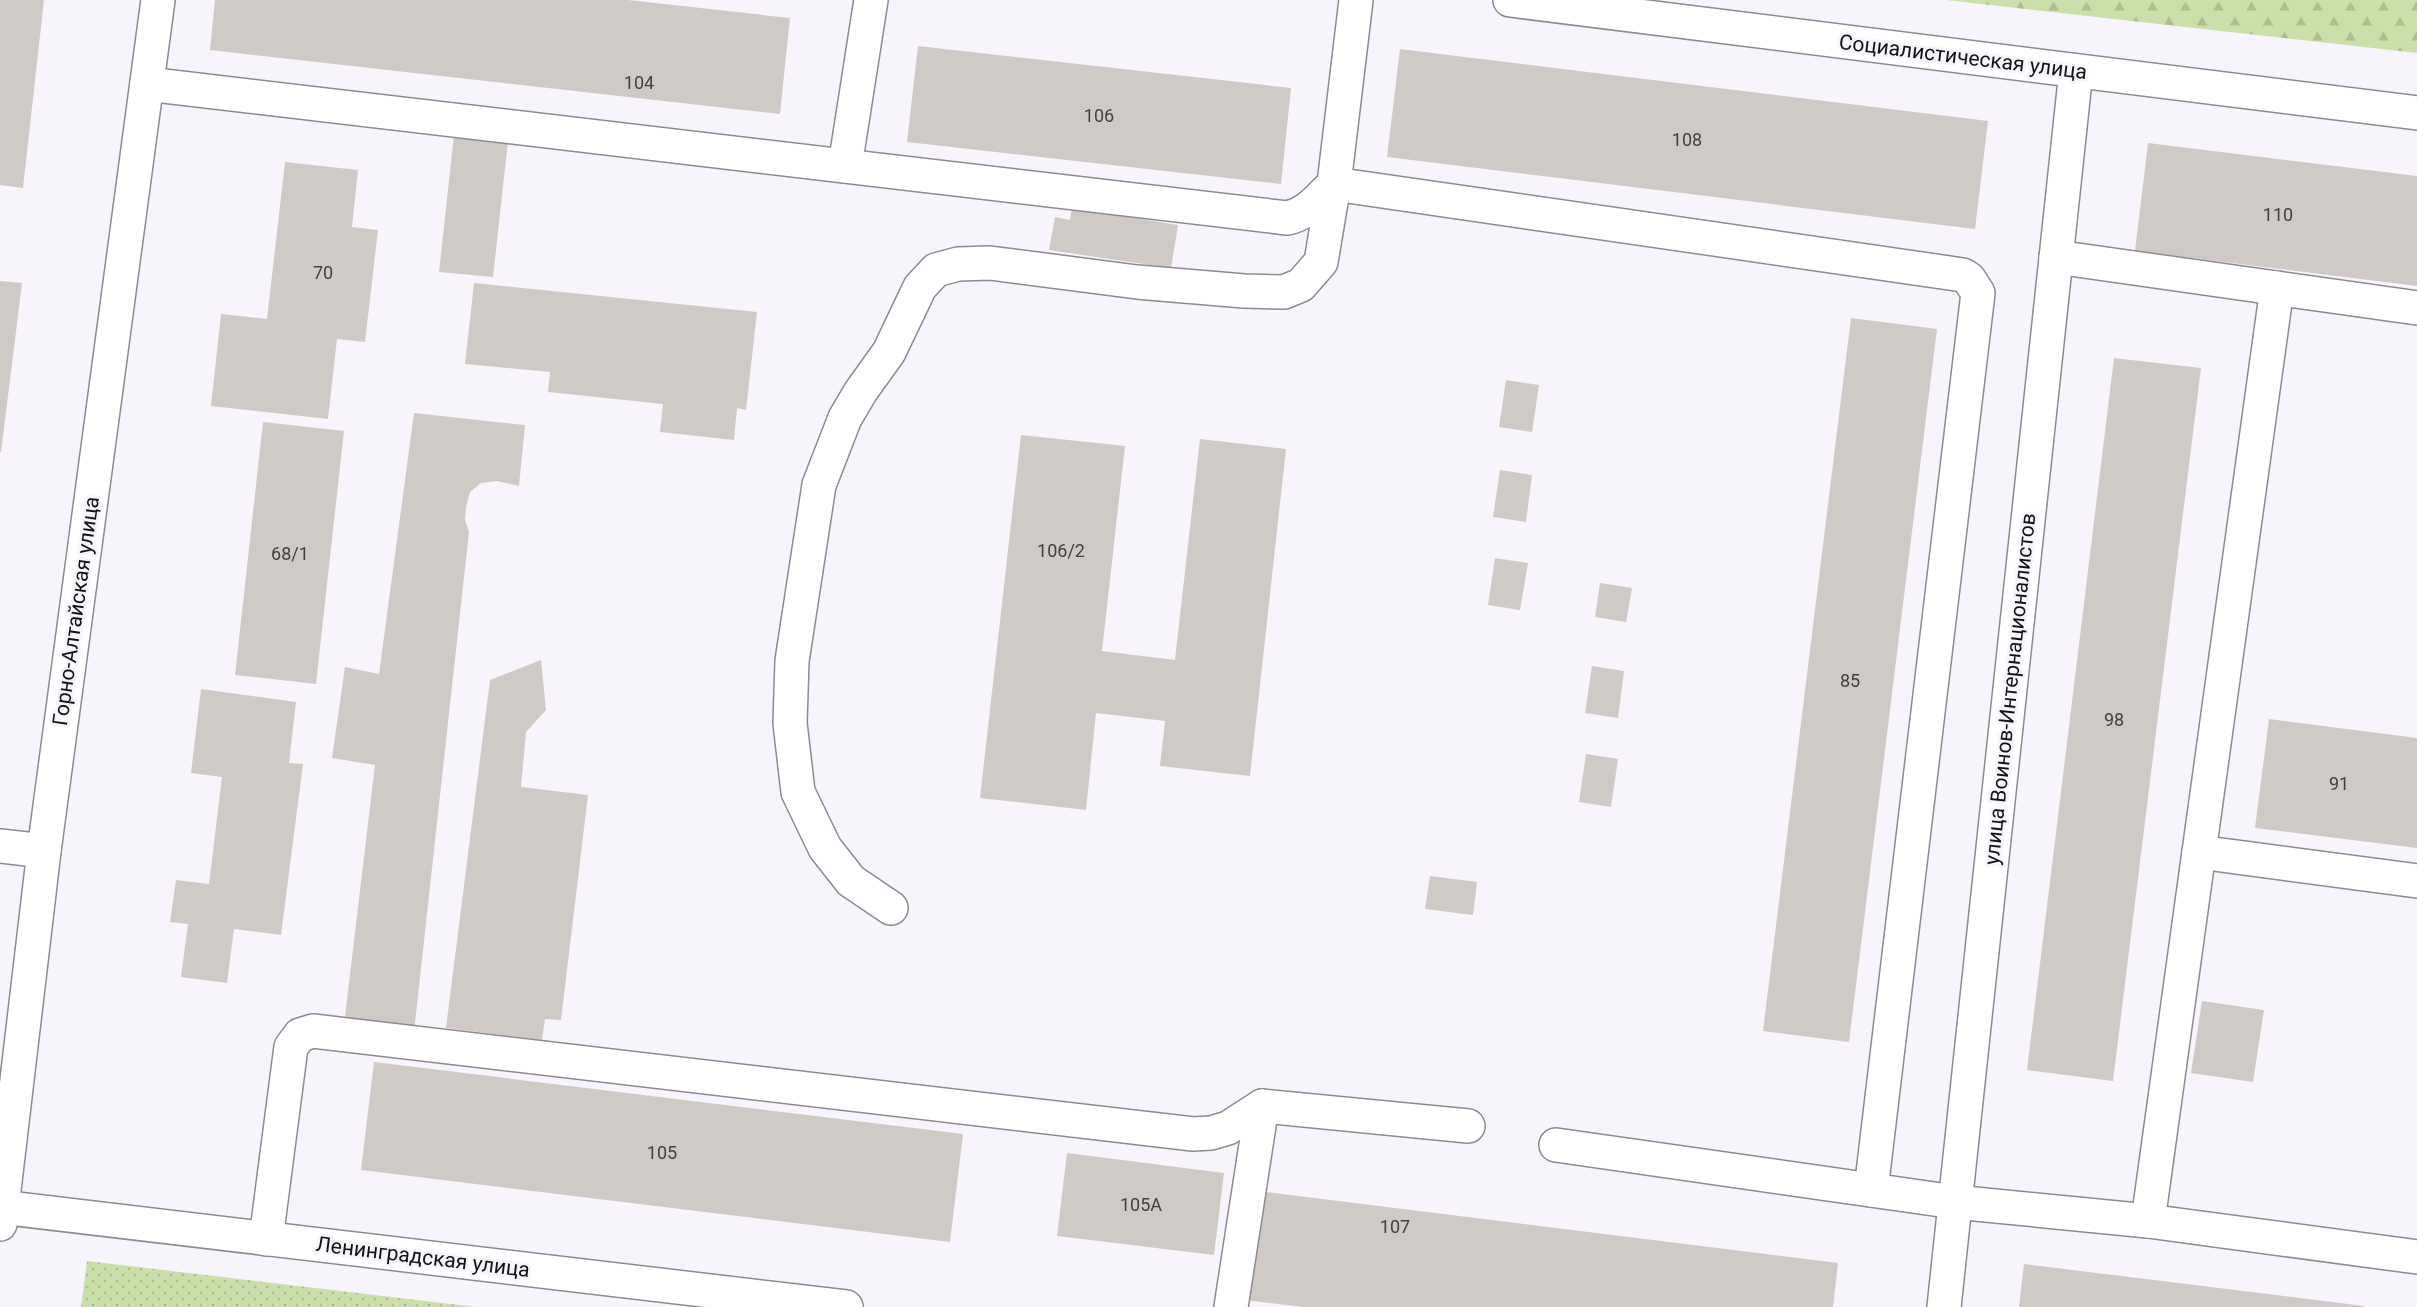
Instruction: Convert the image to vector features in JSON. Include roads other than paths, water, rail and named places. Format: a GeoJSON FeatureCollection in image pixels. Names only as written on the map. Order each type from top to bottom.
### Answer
{"type":"FeatureCollection","features":[{"type":"Feature","properties":{"kind":"street","name":"Горно-Алтайская улица"},"geometry":{"type":"LineString","coordinates":[[1,1213],[44,851],[158,0]]}},
{"type":"Feature","properties":{"kind":"street"},"geometry":{"type":"LineString","coordinates":[[844,166],[872,0]]}},
{"type":"Feature","properties":{"kind":"street"},"geometry":{"type":"LineString","coordinates":[[891,908],[851,881],[825,848],[798,792],[790,723],[792,661],[819,485],[845,418],[889,352],[920,287],[936,270],[958,264],[990,263],[1137,282],[1244,291],[1284,292],[1302,285],[1321,261],[1334,184],[1356,0]]}},
{"type":"Feature","properties":{"kind":"street","name":"Социалистическая улица"},"geometry":{"type":"LineString","coordinates":[[1510,0],[2417,113]]}},
{"type":"Feature","properties":{"kind":"street","name":"улица Воинов-Интернационалистов"},"geometry":{"type":"LineString","coordinates":[[1944,1307],[2076,71]]}},
{"type":"Feature","properties":{"kind":"street"},"geometry":{"type":"LineString","coordinates":[[147,84],[1287,218],[1299,215],[1308,209],[1334,184]]}},
{"type":"Feature","properties":{"kind":"street"},"geometry":{"type":"LineString","coordinates":[[1334,184],[1963,275],[1974,285],[1978,293],[1978,302],[1871,1190]]}},
{"type":"Feature","properties":{"kind":"street"},"geometry":{"type":"LineString","coordinates":[[2056,257],[2417,308]]}},
{"type":"Feature","properties":{"kind":"street"},"geometry":{"type":"LineString","coordinates":[[2148,1221],[2277,288]]}},
{"type":"Feature","properties":{"kind":"street"},"geometry":{"type":"LineString","coordinates":[[0,846],[44,851]]}},
{"type":"Feature","properties":{"kind":"street"},"geometry":{"type":"LineString","coordinates":[[2199,852],[2417,881]]}},
{"type":"Feature","properties":{"kind":"street"},"geometry":{"type":"LineString","coordinates":[[266,1239],[291,1047],[300,1035],[313,1031],[1193,1134],[1211,1133],[1228,1128],[1262,1106],[1468,1126]]}},
{"type":"Feature","properties":{"kind":"street"},"geometry":{"type":"LineString","coordinates":[[1231,1307],[1262,1106]]}},
{"type":"Feature","properties":{"kind":"street"},"geometry":{"type":"LineString","coordinates":[[1556,1145],[1955,1202],[2148,1221],[2417,1257]]}},
{"type":"Feature","properties":{"kind":"street","name":"Ленинградская улица"},"geometry":{"type":"LineString","coordinates":[[1,1213],[266,1239],[804,1305],[846,1307]]}}]}
